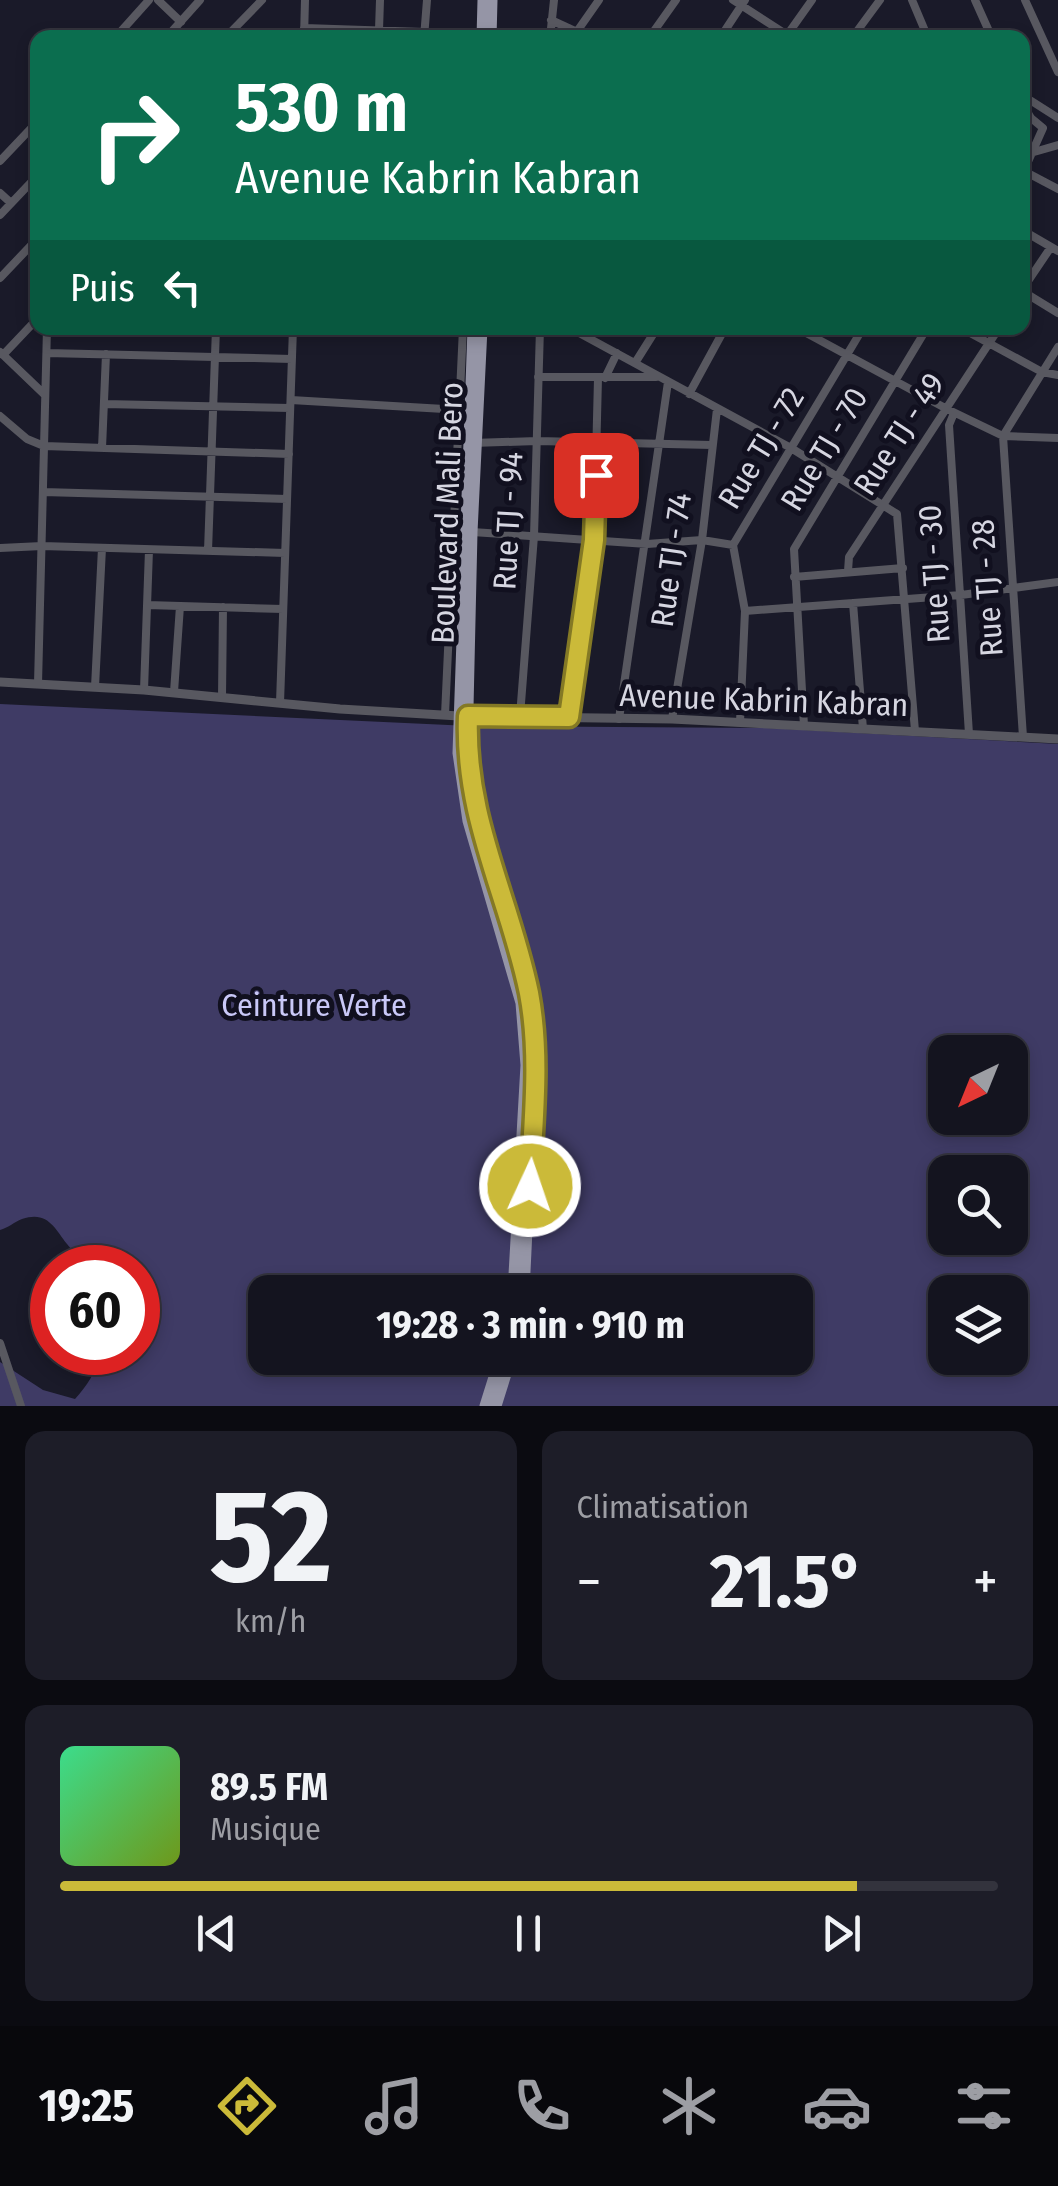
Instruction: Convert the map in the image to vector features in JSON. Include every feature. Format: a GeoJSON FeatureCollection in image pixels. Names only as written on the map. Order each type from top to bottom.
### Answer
{"type":"FeatureCollection","features":[{"type":"Feature","properties":{"kind":"main road"},"geometry":{"type":"LineString","coordinates":[[482,30],[483,0]]}},
{"type":"Feature","properties":{"kind":"main road"},"geometry":{"type":"LineString","coordinates":[[491,30],[492,0]]}},
{"type":"Feature","properties":{"kind":"main road","name":"Boulevard Mali Bero"},"geometry":{"type":"LineString","coordinates":[[463,700],[472,532],[472,443],[465,410],[473,335]]}},
{"type":"Feature","properties":{"kind":"main road","name":"Boulevard Mali Bero"},"geometry":{"type":"LineString","coordinates":[[463,700],[453,679],[481,335]]}},
{"type":"Feature","properties":{"kind":"main road"},"geometry":{"type":"LineString","coordinates":[[463,700],[459,721],[462,798],[515,978],[526,1044],[514,1275]]}},
{"type":"Feature","properties":{"kind":"main road"},"geometry":{"type":"LineString","coordinates":[[459,721],[469,782],[528,992],[536,1042],[525,1275]]}},
{"type":"Feature","properties":{"kind":"main road"},"geometry":{"type":"LineString","coordinates":[[486,1406],[495,1375]]}},
{"type":"Feature","properties":{"kind":"main road"},"geometry":{"type":"LineString","coordinates":[[496,1406],[506,1375]]}},
{"type":"Feature","properties":{"kind":"street"},"geometry":{"type":"LineString","coordinates":[[122,30],[149,0]]}},
{"type":"Feature","properties":{"kind":"street"},"geometry":{"type":"LineString","coordinates":[[158,0],[181,22]]}},
{"type":"Feature","properties":{"kind":"street"},"geometry":{"type":"LineString","coordinates":[[174,30],[200,0]]}},
{"type":"Feature","properties":{"kind":"street"},"geometry":{"type":"LineString","coordinates":[[234,30],[262,0]]}},
{"type":"Feature","properties":{"kind":"street"},"geometry":{"type":"LineString","coordinates":[[304,30],[305,0]]}},
{"type":"Feature","properties":{"kind":"street"},"geometry":{"type":"LineString","coordinates":[[378,30],[380,0]]}},
{"type":"Feature","properties":{"kind":"street"},"geometry":{"type":"LineString","coordinates":[[425,30],[426,0]]}},
{"type":"Feature","properties":{"kind":"street"},"geometry":{"type":"LineString","coordinates":[[550,30],[554,0]]}},
{"type":"Feature","properties":{"kind":"street"},"geometry":{"type":"LineString","coordinates":[[551,20],[578,30],[599,0]]}},
{"type":"Feature","properties":{"kind":"street"},"geometry":{"type":"LineString","coordinates":[[655,30],[676,0]]}},
{"type":"Feature","properties":{"kind":"street"},"geometry":{"type":"LineString","coordinates":[[792,30],[812,0]]}},
{"type":"Feature","properties":{"kind":"street"},"geometry":{"type":"LineString","coordinates":[[858,30],[880,0]]}},
{"type":"Feature","properties":{"kind":"street"},"geometry":{"type":"LineString","coordinates":[[912,0],[925,30]]}},
{"type":"Feature","properties":{"kind":"street"},"geometry":{"type":"LineString","coordinates":[[975,0],[988,30]]}},
{"type":"Feature","properties":{"kind":"street"},"geometry":{"type":"LineString","coordinates":[[1025,0],[1058,72]]}},
{"type":"Feature","properties":{"kind":"street"},"geometry":{"type":"LineString","coordinates":[[724,30],[740,2],[780,30]]}},
{"type":"Feature","properties":{"kind":"street"},"geometry":{"type":"LineString","coordinates":[[1030,100],[1058,118]]}},
{"type":"Feature","properties":{"kind":"street"},"geometry":{"type":"LineString","coordinates":[[1030,116],[1043,128],[1030,159]]}},
{"type":"Feature","properties":{"kind":"street"},"geometry":{"type":"LineString","coordinates":[[0,162],[30,130]]}},
{"type":"Feature","properties":{"kind":"street"},"geometry":{"type":"LineString","coordinates":[[1034,152],[1058,145]]}},
{"type":"Feature","properties":{"kind":"street"},"geometry":{"type":"LineString","coordinates":[[1030,175],[1058,189]]}},
{"type":"Feature","properties":{"kind":"street"},"geometry":{"type":"LineString","coordinates":[[0,215],[30,183]]}},
{"type":"Feature","properties":{"kind":"street"},"geometry":{"type":"LineString","coordinates":[[0,192],[11,203]]}},
{"type":"Feature","properties":{"kind":"street"},"geometry":{"type":"LineString","coordinates":[[1030,234],[1054,248],[1030,280]]}},
{"type":"Feature","properties":{"kind":"street"},"geometry":{"type":"LineString","coordinates":[[0,278],[30,246]]}},
{"type":"Feature","properties":{"kind":"street"},"geometry":{"type":"LineString","coordinates":[[1030,295],[1058,313]]}},
{"type":"Feature","properties":{"kind":"street"},"geometry":{"type":"LineString","coordinates":[[30,326],[1,355],[46,394]]}},
{"type":"Feature","properties":{"kind":"street"},"geometry":{"type":"LineString","coordinates":[[38,684],[47,335]]}},
{"type":"Feature","properties":{"kind":"street"},"geometry":{"type":"LineString","coordinates":[[208,551],[216,335]]}},
{"type":"Feature","properties":{"kind":"street"},"geometry":{"type":"LineString","coordinates":[[280,703],[293,335]]}},
{"type":"Feature","properties":{"kind":"street"},"geometry":{"type":"LineString","coordinates":[[459,721],[453,679],[465,410],[463,335]]}},
{"type":"Feature","properties":{"kind":"street","name":"Rue TJ - 94"},"geometry":{"type":"LineString","coordinates":[[520,716],[534,536],[540,335]]}},
{"type":"Feature","properties":{"kind":"street"},"geometry":{"type":"LineString","coordinates":[[594,335],[634,363],[838,475],[898,516],[915,731]]}},
{"type":"Feature","properties":{"kind":"street"},"geometry":{"type":"LineString","coordinates":[[634,363],[652,335]]}},
{"type":"Feature","properties":{"kind":"street"},"geometry":{"type":"LineString","coordinates":[[689,394],[721,335]]}},
{"type":"Feature","properties":{"kind":"street"},"geometry":{"type":"LineString","coordinates":[[811,335],[1004,436],[1058,438]]}},
{"type":"Feature","properties":{"kind":"street","name":"Rue TJ - 72"},"geometry":{"type":"LineString","coordinates":[[740,722],[744,611],[733,544],[858,335]]}},
{"type":"Feature","properties":{"kind":"street","name":"Rue TJ - 70"},"geometry":{"type":"LineString","coordinates":[[804,726],[795,607],[796,544],[923,335]]}},
{"type":"Feature","properties":{"kind":"street"},"geometry":{"type":"LineString","coordinates":[[973,335],[1042,372],[1058,375]]}},
{"type":"Feature","properties":{"kind":"street","name":"Rue TJ - 49"},"geometry":{"type":"LineString","coordinates":[[848,571],[847,560],[883,503],[951,411],[995,335]]}},
{"type":"Feature","properties":{"kind":"street"},"geometry":{"type":"LineString","coordinates":[[1004,436],[1058,347]]}},
{"type":"Feature","properties":{"kind":"street"},"geometry":{"type":"LineString","coordinates":[[46,352],[292,359]]}},
{"type":"Feature","properties":{"kind":"street"},"geometry":{"type":"LineString","coordinates":[[569,717],[594,540],[602,378],[617,353]]}},
{"type":"Feature","properties":{"kind":"street"},"geometry":{"type":"LineString","coordinates":[[102,448],[106,354]]}},
{"type":"Feature","properties":{"kind":"street"},"geometry":{"type":"LineString","coordinates":[[538,377],[664,380]]}},
{"type":"Feature","properties":{"kind":"street"},"geometry":{"type":"LineString","coordinates":[[618,718],[647,544],[664,380]]}},
{"type":"Feature","properties":{"kind":"street"},"geometry":{"type":"LineString","coordinates":[[104,404],[291,404],[465,410]]}},
{"type":"Feature","properties":{"kind":"street","name":"Rue TJ - 74"},"geometry":{"type":"LineString","coordinates":[[672,719],[702,540],[717,408]]}},
{"type":"Feature","properties":{"kind":"street","name":"Rue TJ - 30"},"geometry":{"type":"LineString","coordinates":[[951,411],[969,734]]}},
{"type":"Feature","properties":{"kind":"street"},"geometry":{"type":"LineString","coordinates":[[0,416],[27,439],[44,446],[289,454]]}},
{"type":"Feature","properties":{"kind":"street","name":"Rue TJ - 28"},"geometry":{"type":"LineString","coordinates":[[1004,436],[1023,737]]}},
{"type":"Feature","properties":{"kind":"street"},"geometry":{"type":"LineString","coordinates":[[472,443],[712,445]]}},
{"type":"Feature","properties":{"kind":"street"},"geometry":{"type":"LineString","coordinates":[[43,492],[287,500]]}},
{"type":"Feature","properties":{"kind":"street"},"geometry":{"type":"LineString","coordinates":[[472,532],[647,544],[702,540],[733,544]]}},
{"type":"Feature","properties":{"kind":"street"},"geometry":{"type":"LineString","coordinates":[[0,548],[285,553]]}},
{"type":"Feature","properties":{"kind":"street"},"geometry":{"type":"LineString","coordinates":[[95,687],[102,548]]}},
{"type":"Feature","properties":{"kind":"street"},"geometry":{"type":"LineString","coordinates":[[144,690],[150,550]]}},
{"type":"Feature","properties":{"kind":"street"},"geometry":{"type":"LineString","coordinates":[[794,577],[904,568]]}},
{"type":"Feature","properties":{"kind":"street"},"geometry":{"type":"LineString","coordinates":[[744,611],[961,595],[1058,582]]}},
{"type":"Feature","properties":{"kind":"street"},"geometry":{"type":"LineString","coordinates":[[852,603],[863,728]]}},
{"type":"Feature","properties":{"kind":"street"},"geometry":{"type":"LineString","coordinates":[[147,606],[283,608]]}},
{"type":"Feature","properties":{"kind":"street"},"geometry":{"type":"LineString","coordinates":[[174,692],[180,606]]}},
{"type":"Feature","properties":{"kind":"street"},"geometry":{"type":"LineString","coordinates":[[222,697],[223,607]]}},
{"type":"Feature","properties":{"kind":"street","name":"Avenue Kabrin Kabran"},"geometry":{"type":"LineString","coordinates":[[0,682],[174,692],[459,721],[520,716],[672,719],[1058,740]]}},
{"type":"Feature","properties":{"kind":"street"},"geometry":{"type":"LineString","coordinates":[[0,1343],[21,1406]]}},
{"type":"Feature","properties":{"kind":"green space","name":"Ceinture Verte"},"geometry":{"type":"Polygon","coordinates":[[[0,704],[470,726],[767,728],[1058,744],[1058,1406],[0,1406],[0,1362],[43,1390],[75,1399],[92,1375],[160,1375],[160,1245],[69,1245],[50,1222],[38,1217],[22,1219],[0,1230],[0,704]]]}},
{"type":"Feature","properties":{"kind":"route"},"geometry":{"type":"LineString","coordinates":[[530,1186],[536,1042],[528,992],[469,782],[468,716],[569,717],[594,540],[596,475]]}}]}
